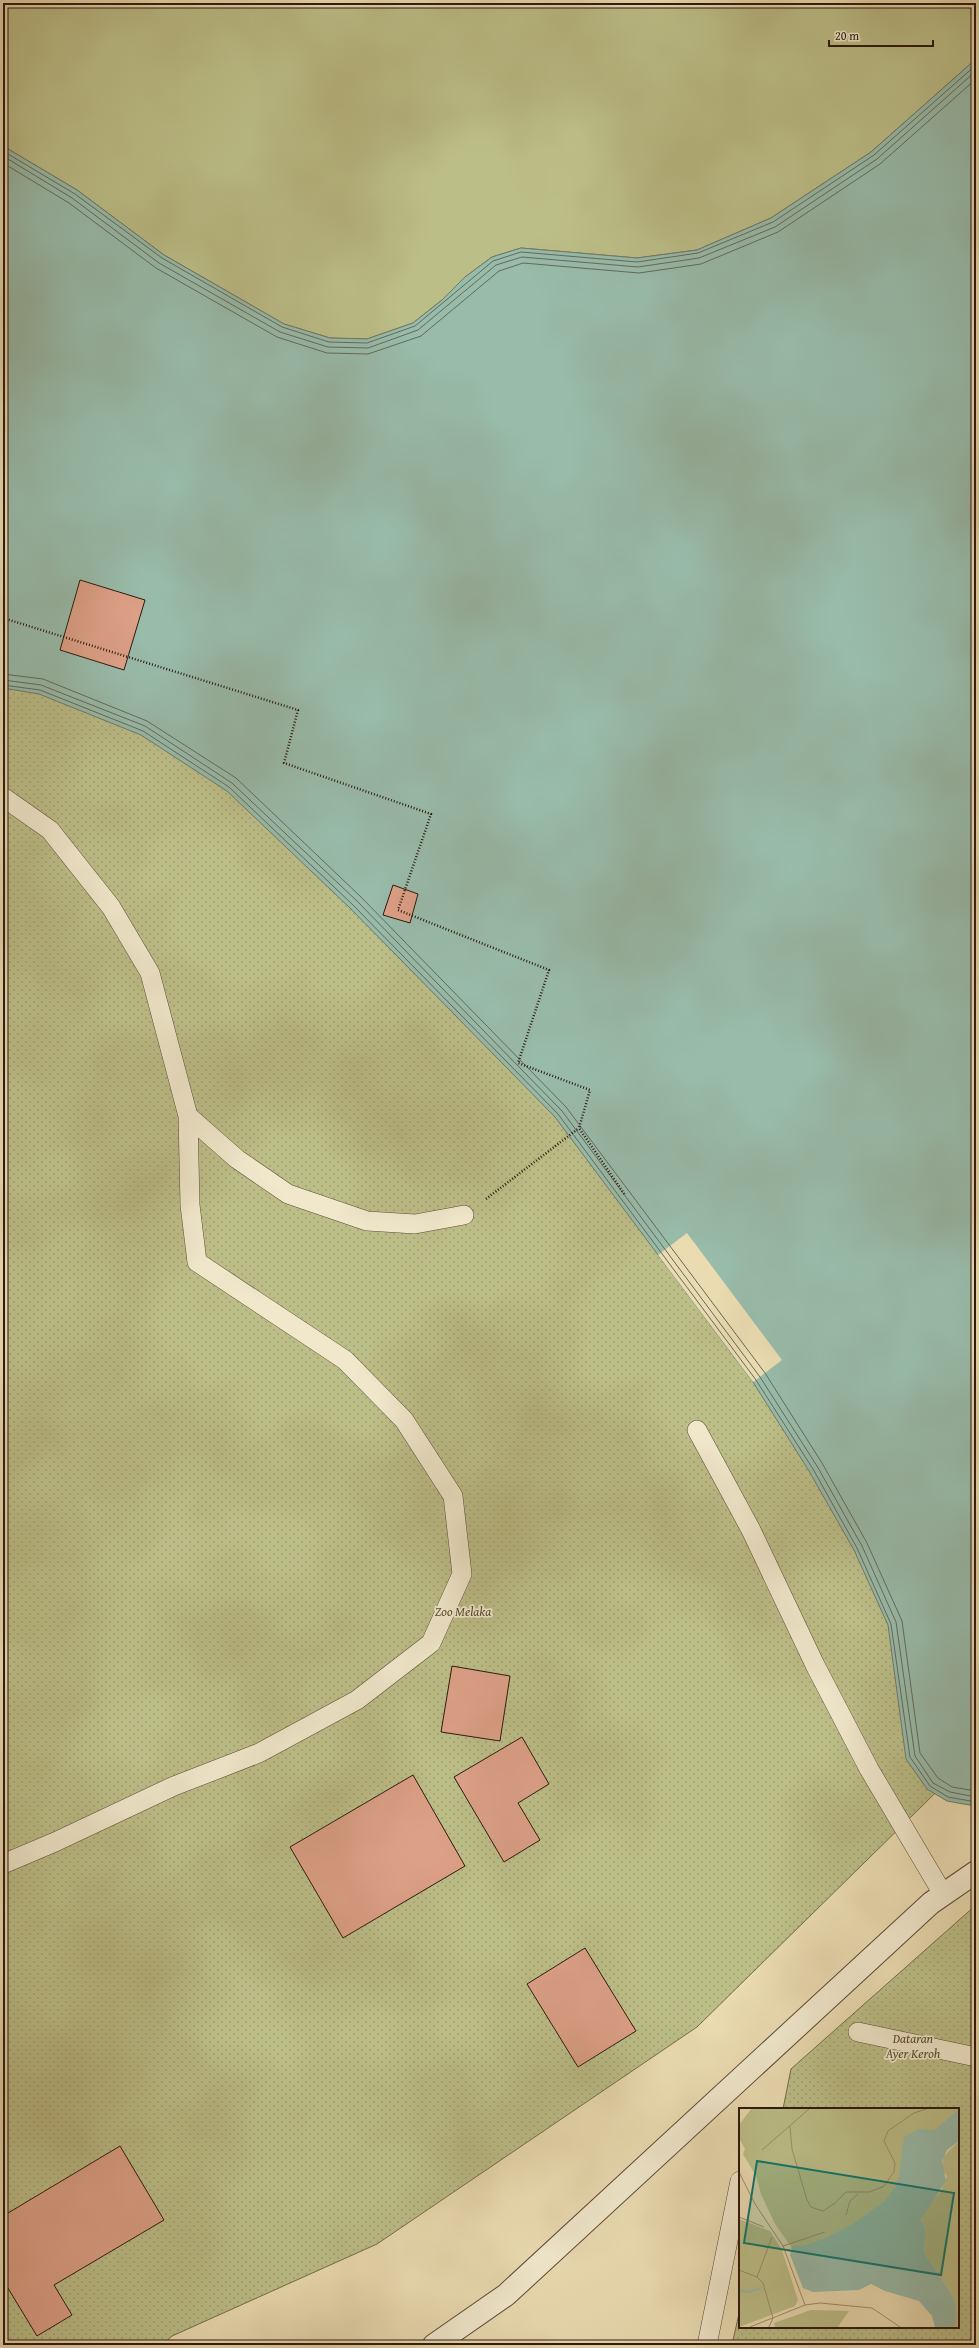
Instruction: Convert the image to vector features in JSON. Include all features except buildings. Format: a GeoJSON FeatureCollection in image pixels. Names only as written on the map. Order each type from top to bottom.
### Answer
{"type":"FeatureCollection","features":[{"type":"Feature","properties":{"kind":"street"},"geometry":{"type":"LineString","coordinates":[[434,2345],[506,2295],[925,1909],[943,1894],[976,1872]]}},
{"type":"Feature","properties":{"kind":"lane"},"geometry":{"type":"LineString","coordinates":[[3,797],[50,830],[111,907],[150,973],[188,1116],[190,1205],[197,1262],[345,1360],[404,1420],[453,1496],[462,1574],[431,1643],[357,1700],[259,1753],[174,1786],[55,1842],[3,1864]]}},
{"type":"Feature","properties":{"kind":"lane"},"geometry":{"type":"LineString","coordinates":[[188,1116],[237,1158],[288,1194],[367,1221],[415,1224],[464,1216]]}},
{"type":"Feature","properties":{"kind":"lane"},"geometry":{"type":"LineString","coordinates":[[698,1430],[751,1530],[815,1665],[869,1769],[943,1894]]}},
{"type":"Feature","properties":{"kind":"lane"},"geometry":{"type":"LineString","coordinates":[[858,2032],[976,2057]]}},
{"type":"Feature","properties":{"kind":"lane"},"geometry":{"type":"LineString","coordinates":[[707,2345],[739,2186]]}},
{"type":"Feature","properties":{"kind":"path"},"geometry":{"type":"LineString","coordinates":[[3,618],[298,710],[284,763],[431,814],[398,910],[549,970],[518,1063],[590,1090],[579,1128],[464,1216]]}},
{"type":"Feature","properties":{"kind":"path"},"geometry":{"type":"LineString","coordinates":[[579,1128],[625,1195]]}},
{"type":"Feature","properties":{"kind":"green space"},"geometry":{"type":"Polygon","coordinates":[[[3,3],[976,3],[976,59],[871,152],[771,218],[697,250],[637,258],[521,248],[492,257],[465,277],[442,300],[413,323],[367,339],[330,338],[284,324],[164,255],[77,190],[3,146],[3,3]]]}},
{"type":"Feature","properties":{"kind":"green space","name":"Zoo Melaka"},"geometry":{"type":"Polygon","coordinates":[[[3,535],[417,638],[976,1571],[976,1753],[697,2027],[377,2244],[172,2336],[162,2345],[3,2345],[3,535]]]}},
{"type":"Feature","properties":{"kind":"green space","name":"Dataran Ayer Keroh"},"geometry":{"type":"Polygon","coordinates":[[[976,1905],[976,2345],[732,2345],[739,2314],[739,2328],[959,2328],[959,2108],[783,2108],[791,2069],[976,1905]]]}},
{"type":"Feature","properties":{"kind":"water"},"geometry":{"type":"Polygon","coordinates":[[[976,59],[975,1806],[947,1801],[927,1789],[906,1759],[888,1625],[854,1550],[809,1471],[753,1382],[555,1117],[350,908],[227,791],[141,735],[39,694],[3,688],[3,146],[77,190],[164,255],[284,324],[330,338],[367,339],[413,323],[442,300],[465,277],[492,257],[521,248],[637,258],[697,250],[771,218],[871,152],[976,59]]]}},
{"type":"Feature","properties":{"kind":"pier"},"geometry":{"type":"Polygon","coordinates":[[[687,1233],[782,1360],[753,1382],[658,1255],[687,1233]]]}}]}
